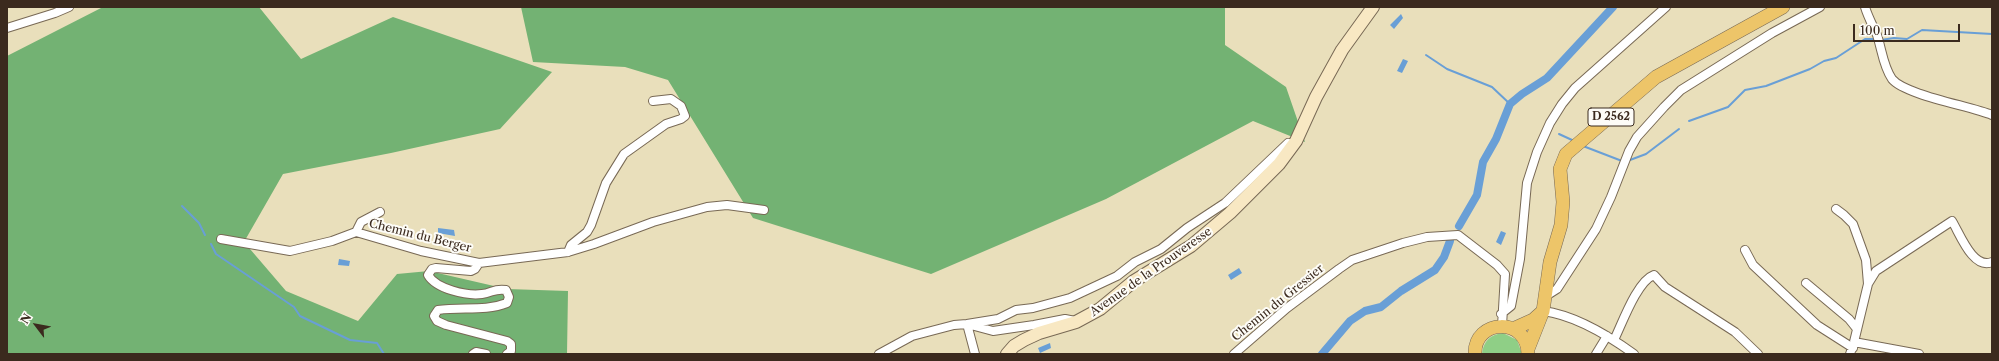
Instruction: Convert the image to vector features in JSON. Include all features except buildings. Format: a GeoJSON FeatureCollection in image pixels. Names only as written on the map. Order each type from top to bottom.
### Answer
{"type":"FeatureCollection","features":[{"type":"Feature","properties":{"kind":"main road","name":"Avenue de la Prouveresse"},"geometry":{"type":"LineString","coordinates":[[1007,354],[1014,346],[1039,333],[1076,322],[1100,309],[1134,281],[1190,246],[1211,230],[1279,164],[1296,141],[1316,97],[1342,50],[1373,7]]}},
{"type":"Feature","properties":{"kind":"main road","name":"D 2562"},"geometry":{"type":"LineString","coordinates":[[1528,351],[1543,311],[1550,262],[1562,213],[1560,169],[1562,160],[1571,148],[1612,116],[1656,77],[1783,7]]}},
{"type":"Feature","properties":{"kind":"main road"},"geometry":{"type":"LineString","coordinates":[[1474,353],[1481,336],[1487,331],[1506,323],[1533,320],[1543,311]]}},
{"type":"Feature","properties":{"kind":"main road"},"geometry":{"type":"LineString","coordinates":[[1506,323],[1525,340],[1528,351]]}},
{"type":"Feature","properties":{"kind":"street"},"geometry":{"type":"LineString","coordinates":[[7,28],[56,13],[69,7]]}},
{"type":"Feature","properties":{"kind":"street"},"geometry":{"type":"LineString","coordinates":[[1506,323],[1511,306],[1520,259],[1527,183],[1537,152],[1550,123],[1562,104],[1575,88],[1666,7]]}},
{"type":"Feature","properties":{"kind":"street"},"geometry":{"type":"LineString","coordinates":[[1546,296],[1557,289],[1596,229],[1611,197],[1629,151],[1637,137],[1681,90],[1772,34],[1820,7]]}},
{"type":"Feature","properties":{"kind":"street"},"geometry":{"type":"LineString","coordinates":[[1865,7],[1877,36],[1886,70],[1893,80],[1901,86],[1938,100],[1976,109],[1992,115]]}},
{"type":"Feature","properties":{"kind":"street"},"geometry":{"type":"LineString","coordinates":[[568,252],[571,245],[587,232],[606,183],[624,154],[666,124],[681,120],[685,116],[681,106],[671,99],[653,101]]}},
{"type":"Feature","properties":{"kind":"street"},"geometry":{"type":"LineString","coordinates":[[879,354],[912,336],[954,325],[998,319],[1016,310],[1033,308],[1070,298],[1117,276],[1135,262],[1161,249],[1187,228],[1224,203],[1278,154],[1304,124]]}},
{"type":"Feature","properties":{"kind":"street"},"geometry":{"type":"LineString","coordinates":[[479,263],[496,260],[523,259],[568,252],[653,222],[707,207],[727,206],[764,210]]}},
{"type":"Feature","properties":{"kind":"street"},"geometry":{"type":"LineString","coordinates":[[1836,209],[1853,224],[1866,260],[1868,284],[1858,329],[1852,348]]}},
{"type":"Feature","properties":{"kind":"street"},"geometry":{"type":"LineString","coordinates":[[356,232],[361,222],[380,212]]}},
{"type":"Feature","properties":{"kind":"street"},"geometry":{"type":"LineString","coordinates":[[1868,284],[1876,271],[1952,220],[1978,262],[1983,264],[1992,262]]}},
{"type":"Feature","properties":{"kind":"street","name":"Chemin du Berger"},"geometry":{"type":"LineString","coordinates":[[222,239],[290,251],[332,241],[356,232],[421,251],[479,263],[475,269],[471,271],[436,268],[432,269],[428,275],[431,280],[436,283],[468,293],[482,294],[497,289],[506,290],[509,297],[507,303],[497,307],[469,310],[438,310],[434,316],[437,321],[446,325],[507,341],[511,344],[511,351],[507,354]]}},
{"type":"Feature","properties":{"kind":"street","name":"Chemin du Gressier"},"geometry":{"type":"LineString","coordinates":[[1234,354],[1287,308],[1352,260],[1403,243],[1427,237],[1458,235],[1497,266],[1504,274],[1506,323]]}},
{"type":"Feature","properties":{"kind":"street"},"geometry":{"type":"LineString","coordinates":[[1745,250],[1753,265],[1817,325],[1852,348],[1919,354]]}},
{"type":"Feature","properties":{"kind":"street"},"geometry":{"type":"LineString","coordinates":[[1614,340],[1640,288],[1649,277],[1654,275],[1665,287],[1735,332],[1758,354]]}},
{"type":"Feature","properties":{"kind":"street"},"geometry":{"type":"LineString","coordinates":[[1806,283],[1849,319],[1858,329]]}},
{"type":"Feature","properties":{"kind":"street"},"geometry":{"type":"LineString","coordinates":[[1543,311],[1558,313],[1614,340],[1634,354]]}},
{"type":"Feature","properties":{"kind":"street"},"geometry":{"type":"LineString","coordinates":[[967,324],[993,330],[1034,325],[1065,319],[1076,322]]}},
{"type":"Feature","properties":{"kind":"street"},"geometry":{"type":"LineString","coordinates":[[967,324],[975,354]]}},
{"type":"Feature","properties":{"kind":"street"},"geometry":{"type":"LineString","coordinates":[[1596,354],[1606,336]]}},
{"type":"Feature","properties":{"kind":"street"},"geometry":{"type":"LineString","coordinates":[[473,354],[476,352],[486,354]]}},
{"type":"Feature","properties":{"kind":"green space"},"geometry":{"type":"Polygon","coordinates":[[[103,7],[259,7],[301,59],[393,17],[552,72],[500,129],[391,153],[283,174],[244,242],[286,291],[358,321],[397,274],[429,271],[507,289],[568,291],[567,354],[7,354],[7,56],[103,7]]]}},
{"type":"Feature","properties":{"kind":"green space"},"geometry":{"type":"Polygon","coordinates":[[[521,7],[1225,7],[1225,45],[1286,87],[1305,142],[1253,121],[1106,199],[931,274],[753,218],[668,80],[625,67],[533,62],[521,7]]]}},
{"type":"Feature","properties":{"kind":"green space"},"geometry":{"type":"Polygon","coordinates":[[[1503,333],[1517,340],[1522,354],[1482,354],[1484,345],[1488,339],[1503,333]]]}},
{"type":"Feature","properties":{"kind":"water"},"geometry":{"type":"Polygon","coordinates":[[[1401,14],[1403,18],[1394,29],[1390,25],[1401,14]]]}},
{"type":"Feature","properties":{"kind":"water"},"geometry":{"type":"Polygon","coordinates":[[[1403,59],[1408,61],[1402,73],[1397,71],[1403,59]]]}},
{"type":"Feature","properties":{"kind":"water"},"geometry":{"type":"Polygon","coordinates":[[[438,228],[454,230],[455,236],[438,233],[438,228]]]}},
{"type":"Feature","properties":{"kind":"water"},"geometry":{"type":"Polygon","coordinates":[[[1501,231],[1506,233],[1501,245],[1496,242],[1501,231]]]}},
{"type":"Feature","properties":{"kind":"water"},"geometry":{"type":"Polygon","coordinates":[[[339,259],[350,261],[349,266],[338,265],[339,259]]]}},
{"type":"Feature","properties":{"kind":"water"},"geometry":{"type":"Polygon","coordinates":[[[1239,268],[1242,273],[1231,280],[1228,275],[1239,268]]]}},
{"type":"Feature","properties":{"kind":"water"},"geometry":{"type":"Polygon","coordinates":[[[1050,343],[1051,348],[1040,353],[1038,348],[1050,343]]]}},
{"type":"Feature","properties":{"kind":"waterway"},"geometry":{"type":"LineString","coordinates":[[1459,226],[1477,195],[1483,162],[1496,139],[1510,104],[1522,94],[1547,78],[1613,7]]}},
{"type":"Feature","properties":{"kind":"waterway"},"geometry":{"type":"LineString","coordinates":[[1881,40],[1894,38],[1907,39],[1922,30],[1992,34]]}},
{"type":"Feature","properties":{"kind":"waterway"},"geometry":{"type":"LineString","coordinates":[[1689,121],[1728,107],[1745,90],[1766,86],[1810,69],[1824,61],[1836,58],[1865,39],[1874,39]]}},
{"type":"Feature","properties":{"kind":"waterway"},"geometry":{"type":"LineString","coordinates":[[1426,55],[1447,69],[1492,87],[1510,104]]}},
{"type":"Feature","properties":{"kind":"waterway"},"geometry":{"type":"LineString","coordinates":[[1630,160],[1646,154],[1679,129]]}},
{"type":"Feature","properties":{"kind":"waterway"},"geometry":{"type":"LineString","coordinates":[[1559,134],[1572,140]]}},
{"type":"Feature","properties":{"kind":"waterway"},"geometry":{"type":"LineString","coordinates":[[1583,146],[1622,161]]}},
{"type":"Feature","properties":{"kind":"waterway"},"geometry":{"type":"LineString","coordinates":[[182,206],[199,223],[205,235]]}},
{"type":"Feature","properties":{"kind":"waterway"},"geometry":{"type":"LineString","coordinates":[[1322,354],[1350,321],[1365,311],[1381,307],[1401,291],[1435,270],[1444,257],[1450,241]]}},
{"type":"Feature","properties":{"kind":"waterway"},"geometry":{"type":"LineString","coordinates":[[211,244],[216,254],[294,307],[300,316],[350,340],[377,343],[384,354]]}}]}
